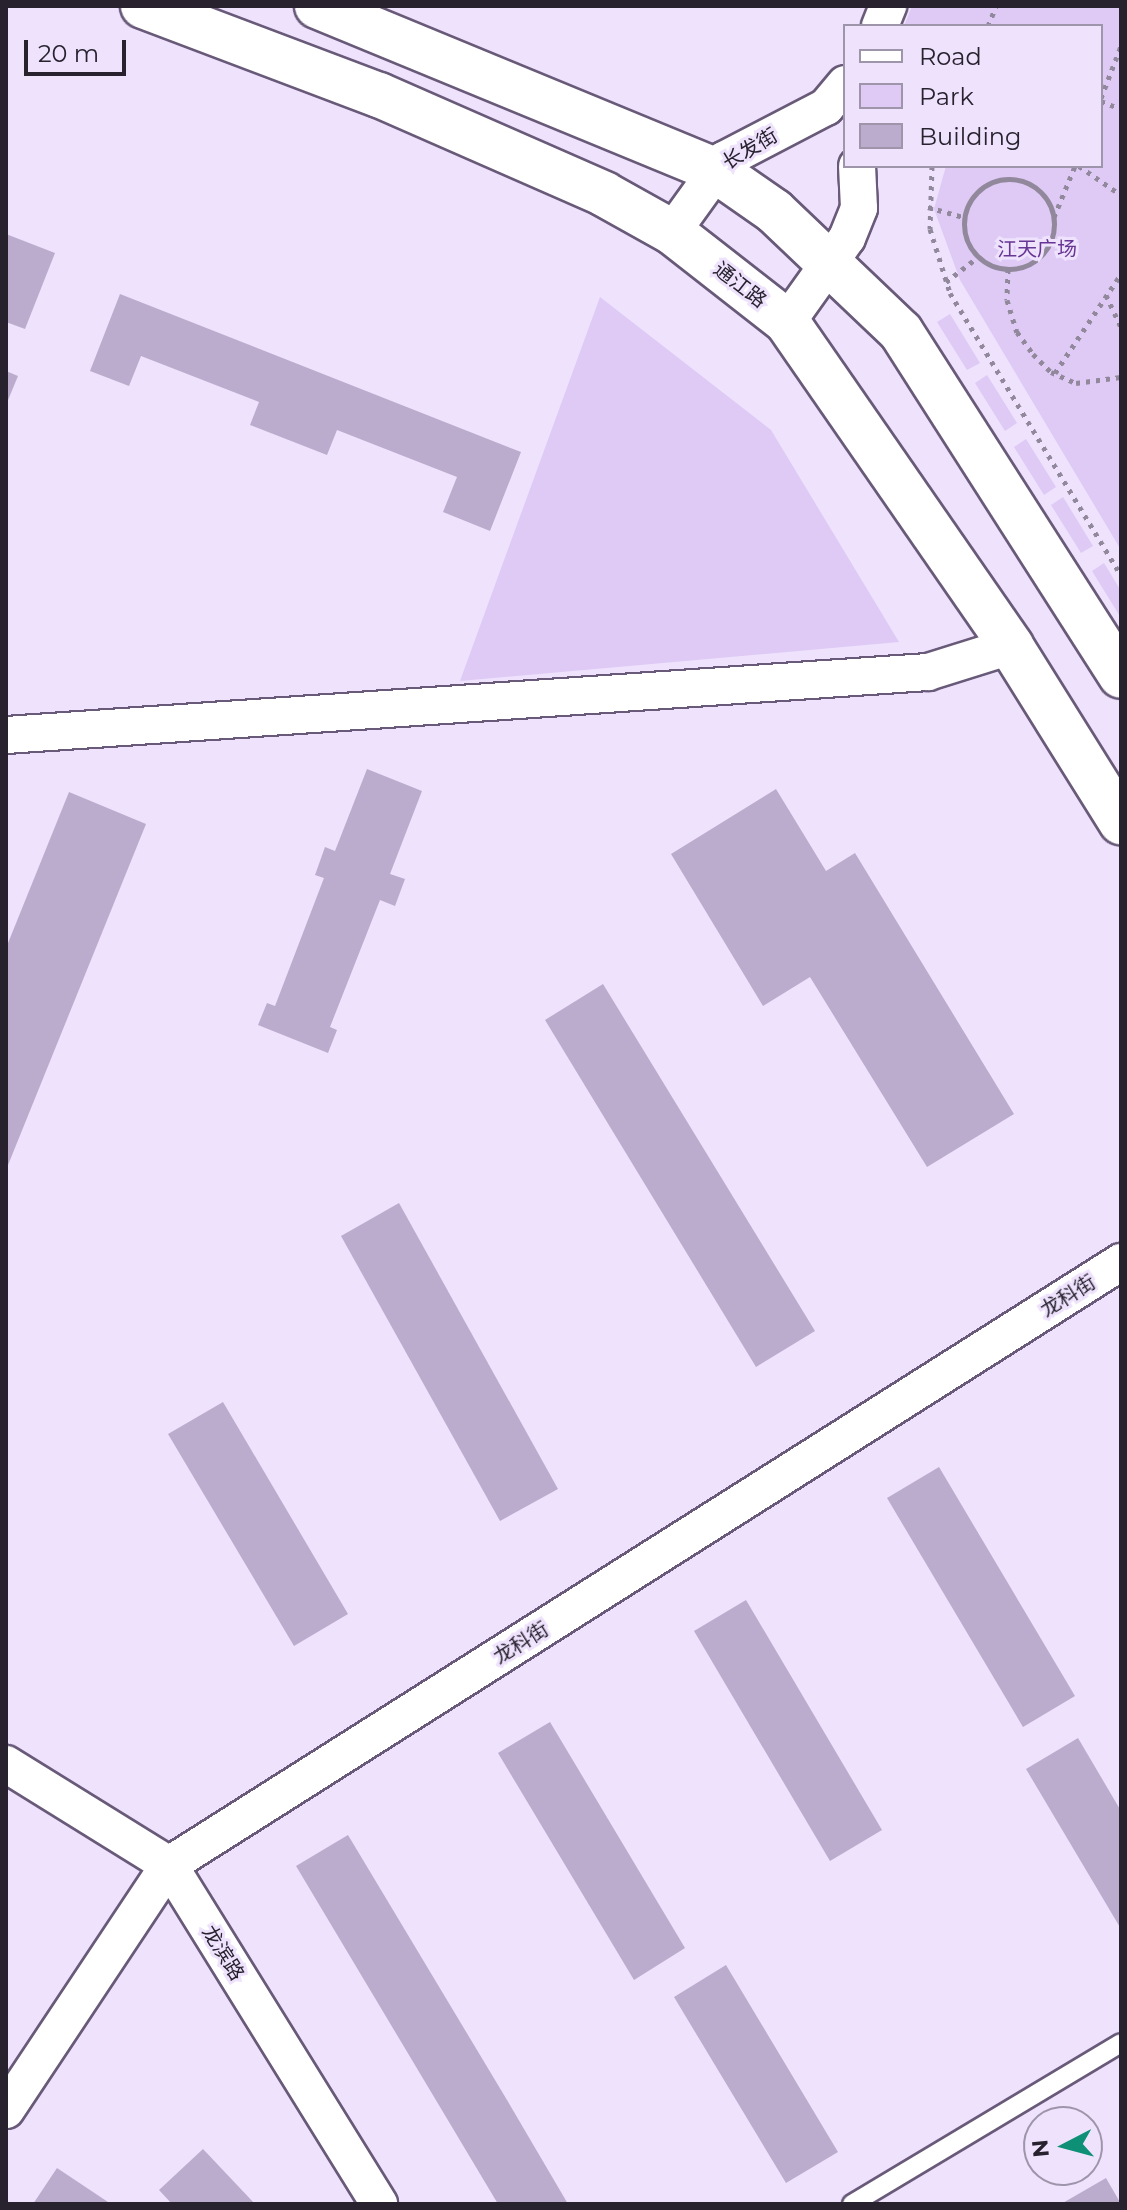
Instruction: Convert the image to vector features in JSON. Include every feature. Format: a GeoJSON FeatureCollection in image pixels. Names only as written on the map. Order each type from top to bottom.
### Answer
{"type":"FeatureCollection","features":[{"type":"Feature","properties":{"kind":"main road","name":"通江路"},"geometry":{"type":"LineString","coordinates":[[143,6],[393,101],[604,194],[672,232],[787,322],[1011,646],[1121,822]]}},
{"type":"Feature","properties":{"kind":"main road"},"geometry":{"type":"LineString","coordinates":[[317,6],[715,170],[831,260],[916,353],[1121,676]]}},
{"type":"Feature","properties":{"kind":"street","name":"长发街"},"geometry":{"type":"LineString","coordinates":[[672,232],[724,160],[826,107],[843,86]]}},
{"type":"Feature","properties":{"kind":"street"},"geometry":{"type":"LineString","coordinates":[[787,322],[847,238],[859,208],[857,168]]}},
{"type":"Feature","properties":{"kind":"street"},"geometry":{"type":"LineString","coordinates":[[6,735],[928,672],[1011,646]]}},
{"type":"Feature","properties":{"kind":"street","name":"龙科街"},"geometry":{"type":"LineString","coordinates":[[6,2110],[169,1865],[1121,1262]]}},
{"type":"Feature","properties":{"kind":"street","name":"龙滨路"},"geometry":{"type":"LineString","coordinates":[[6,1764],[169,1865],[379,2204]]}},
{"type":"Feature","properties":{"kind":"lane"},"geometry":{"type":"LineString","coordinates":[[852,2204],[1121,2043]]}},
{"type":"Feature","properties":{"kind":"path"},"geometry":{"type":"LineString","coordinates":[[1103,95],[1121,46]]}},
{"type":"Feature","properties":{"kind":"path"},"geometry":{"type":"LineString","coordinates":[[932,168],[928,207],[946,282],[1121,575]]}},
{"type":"Feature","properties":{"kind":"path"},"geometry":{"type":"LineString","coordinates":[[1054,218],[1044,194],[1033,185],[1005,178],[979,189],[964,217],[967,242],[978,257],[1008,269],[1033,263],[1045,252],[1054,218],[1076,168]]}},
{"type":"Feature","properties":{"kind":"path"},"geometry":{"type":"LineString","coordinates":[[1080,168],[1121,195]]}},
{"type":"Feature","properties":{"kind":"path"},"geometry":{"type":"LineString","coordinates":[[928,207],[964,217]]}},
{"type":"Feature","properties":{"kind":"path"},"geometry":{"type":"LineString","coordinates":[[946,282],[978,257]]}},
{"type":"Feature","properties":{"kind":"path"},"geometry":{"type":"LineString","coordinates":[[1008,269],[1007,300],[1017,332],[1055,373],[1076,383],[1121,377]]}},
{"type":"Feature","properties":{"kind":"path"},"geometry":{"type":"LineString","coordinates":[[1055,373],[1120,276]]}},
{"type":"Feature","properties":{"kind":"path"},"geometry":{"type":"LineString","coordinates":[[1106,295],[1121,327]]}},
{"type":"Feature","properties":{"kind":"green space","name":"江天广场"},"geometry":{"type":"Polygon","coordinates":[[[912,6],[1121,6],[1121,550],[960,280],[934,209],[945,168],[1103,168],[1103,24],[905,24],[912,6]]]}},
{"type":"Feature","properties":{"kind":"green space"},"geometry":{"type":"Polygon","coordinates":[[[600,297],[771,430],[899,642],[460,681],[600,297]]]}},
{"type":"Feature","properties":{"kind":"green space"},"geometry":{"type":"Polygon","coordinates":[[[950,314],[980,363],[967,370],[937,322],[950,314]]]}},
{"type":"Feature","properties":{"kind":"green space"},"geometry":{"type":"Polygon","coordinates":[[[987,375],[1017,423],[1005,431],[975,383],[987,375]]]}},
{"type":"Feature","properties":{"kind":"green space"},"geometry":{"type":"Polygon","coordinates":[[[1026,439],[1056,487],[1044,495],[1014,447],[1026,439]]]}},
{"type":"Feature","properties":{"kind":"green space"},"geometry":{"type":"Polygon","coordinates":[[[1063,497],[1093,546],[1081,553],[1051,505],[1063,497]]]}},
{"type":"Feature","properties":{"kind":"green space"},"geometry":{"type":"Polygon","coordinates":[[[1104,563],[1121,591],[1121,618],[1092,571],[1104,563]]]}},
{"type":"Feature","properties":{"kind":"building"},"geometry":{"type":"Polygon","coordinates":[[[6,234],[55,253],[25,329],[6,322],[6,234]]]}},
{"type":"Feature","properties":{"kind":"building"},"geometry":{"type":"Polygon","coordinates":[[[120,294],[521,452],[490,531],[443,512],[457,477],[337,430],[327,455],[250,425],[259,402],[141,356],[129,386],[90,371],[120,294]]]}},
{"type":"Feature","properties":{"kind":"building"},"geometry":{"type":"Polygon","coordinates":[[[6,371],[18,376],[6,405],[6,371]]]}},
{"type":"Feature","properties":{"kind":"building"},"geometry":{"type":"Polygon","coordinates":[[[367,769],[422,791],[390,874],[405,879],[395,906],[380,900],[330,1027],[337,1030],[328,1053],[258,1025],[267,1003],[275,1006],[324,878],[315,875],[325,847],[335,851],[367,769]]]}},
{"type":"Feature","properties":{"kind":"building"},"geometry":{"type":"Polygon","coordinates":[[[776,789],[826,871],[855,853],[1014,1114],[927,1167],[810,977],[763,1006],[671,854],[776,789]]]}},
{"type":"Feature","properties":{"kind":"building"},"geometry":{"type":"Polygon","coordinates":[[[69,792],[146,824],[6,1170],[6,948],[69,792]]]}},
{"type":"Feature","properties":{"kind":"building"},"geometry":{"type":"Polygon","coordinates":[[[603,984],[815,1331],[756,1367],[545,1020],[603,984]]]}},
{"type":"Feature","properties":{"kind":"building"},"geometry":{"type":"Polygon","coordinates":[[[399,1203],[558,1489],[500,1521],[341,1236],[399,1203]]]}},
{"type":"Feature","properties":{"kind":"building"},"geometry":{"type":"Polygon","coordinates":[[[223,1402],[348,1614],[294,1646],[168,1434],[223,1402]]]}},
{"type":"Feature","properties":{"kind":"building"},"geometry":{"type":"Polygon","coordinates":[[[939,1467],[1075,1696],[1023,1727],[887,1498],[939,1467]]]}},
{"type":"Feature","properties":{"kind":"building"},"geometry":{"type":"Polygon","coordinates":[[[746,1600],[882,1830],[830,1861],[694,1631],[746,1600]]]}},
{"type":"Feature","properties":{"kind":"building"},"geometry":{"type":"Polygon","coordinates":[[[550,1722],[685,1948],[634,1980],[498,1753],[550,1722]]]}},
{"type":"Feature","properties":{"kind":"building"},"geometry":{"type":"Polygon","coordinates":[[[1078,1738],[1121,1811],[1121,1929],[1026,1769],[1078,1738]]]}},
{"type":"Feature","properties":{"kind":"building"},"geometry":{"type":"Polygon","coordinates":[[[348,1835],[568,2204],[498,2204],[296,1866],[348,1835]]]}},
{"type":"Feature","properties":{"kind":"building"},"geometry":{"type":"Polygon","coordinates":[[[726,1965],[838,2152],[786,2183],[674,1997],[726,1965]]]}},
{"type":"Feature","properties":{"kind":"building"},"geometry":{"type":"Polygon","coordinates":[[[203,2149],[255,2204],[172,2204],[159,2190],[203,2149]]]}},
{"type":"Feature","properties":{"kind":"building"},"geometry":{"type":"Polygon","coordinates":[[[57,2168],[111,2204],[33,2204],[57,2168]]]}},
{"type":"Feature","properties":{"kind":"building"},"geometry":{"type":"Polygon","coordinates":[[[1106,2178],[1121,2204],[1061,2204],[1092,2186],[1103,2186],[1106,2178]]]}}]}
